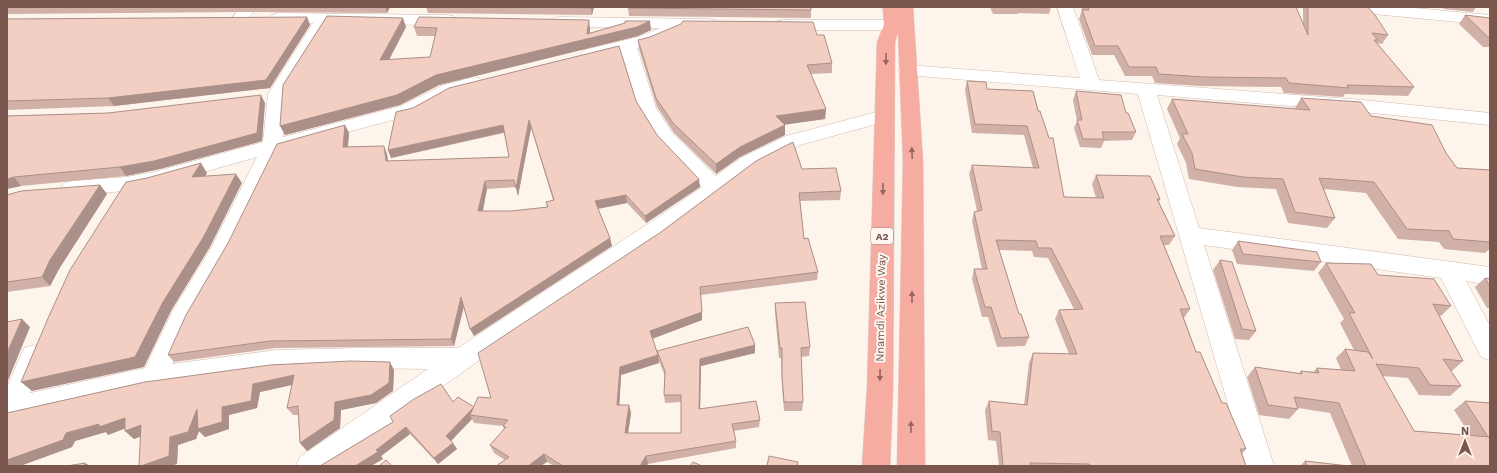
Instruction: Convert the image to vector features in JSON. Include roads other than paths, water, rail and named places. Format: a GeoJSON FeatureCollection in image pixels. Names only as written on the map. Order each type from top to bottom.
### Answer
{"type":"FeatureCollection","features":[{"type":"Feature","properties":{"kind":"highway"},"geometry":{"type":"LineString","coordinates":[[905,7],[907,70],[913,162],[911,466]]}},
{"type":"Feature","properties":{"kind":"highway","name":"Nnamdi Azikwe Way"},"geometry":{"type":"LineString","coordinates":[[876,466],[880,388],[886,42],[892,16]]}},
{"type":"Feature","properties":{"kind":"street"},"geometry":{"type":"LineString","coordinates":[[1065,7],[1090,84]]}},
{"type":"Feature","properties":{"kind":"street"},"geometry":{"type":"LineString","coordinates":[[1352,7],[1490,20]]}},
{"type":"Feature","properties":{"kind":"street"},"geometry":{"type":"LineString","coordinates":[[238,14],[324,19],[421,13],[465,20]]}},
{"type":"Feature","properties":{"kind":"street"},"geometry":{"type":"LineString","coordinates":[[768,25],[892,16]]}},
{"type":"Feature","properties":{"kind":"street"},"geometry":{"type":"LineString","coordinates":[[154,377],[181,319],[221,250],[272,146],[269,95],[324,19]]}},
{"type":"Feature","properties":{"kind":"street"},"geometry":{"type":"LineString","coordinates":[[543,22],[722,24]]}},
{"type":"Feature","properties":{"kind":"street"},"geometry":{"type":"LineString","coordinates":[[576,58],[644,41],[683,24]]}},
{"type":"Feature","properties":{"kind":"street"},"geometry":{"type":"LineString","coordinates":[[628,45],[647,108],[666,138],[714,188]]}},
{"type":"Feature","properties":{"kind":"street"},"geometry":{"type":"LineString","coordinates":[[907,70],[1363,106],[1490,118]]}},
{"type":"Feature","properties":{"kind":"street"},"geometry":{"type":"LineString","coordinates":[[51,190],[126,184],[154,179],[408,110],[445,90],[486,79]]}},
{"type":"Feature","properties":{"kind":"street"},"geometry":{"type":"LineString","coordinates":[[1146,89],[1260,466]]}},
{"type":"Feature","properties":{"kind":"street"},"geometry":{"type":"LineString","coordinates":[[310,466],[462,359],[668,222],[748,163],[793,140],[884,116]]}},
{"type":"Feature","properties":{"kind":"street"},"geometry":{"type":"LineString","coordinates":[[113,204],[126,184]]}},
{"type":"Feature","properties":{"kind":"street"},"geometry":{"type":"LineString","coordinates":[[1191,235],[1490,276]]}},
{"type":"Feature","properties":{"kind":"street"},"geometry":{"type":"LineString","coordinates":[[1448,270],[1490,350]]}},
{"type":"Feature","properties":{"kind":"street"},"geometry":{"type":"LineString","coordinates":[[9,410],[42,332]]}},
{"type":"Feature","properties":{"kind":"street"},"geometry":{"type":"LineString","coordinates":[[9,410],[154,377],[276,361],[356,358],[462,359]]}}]}
